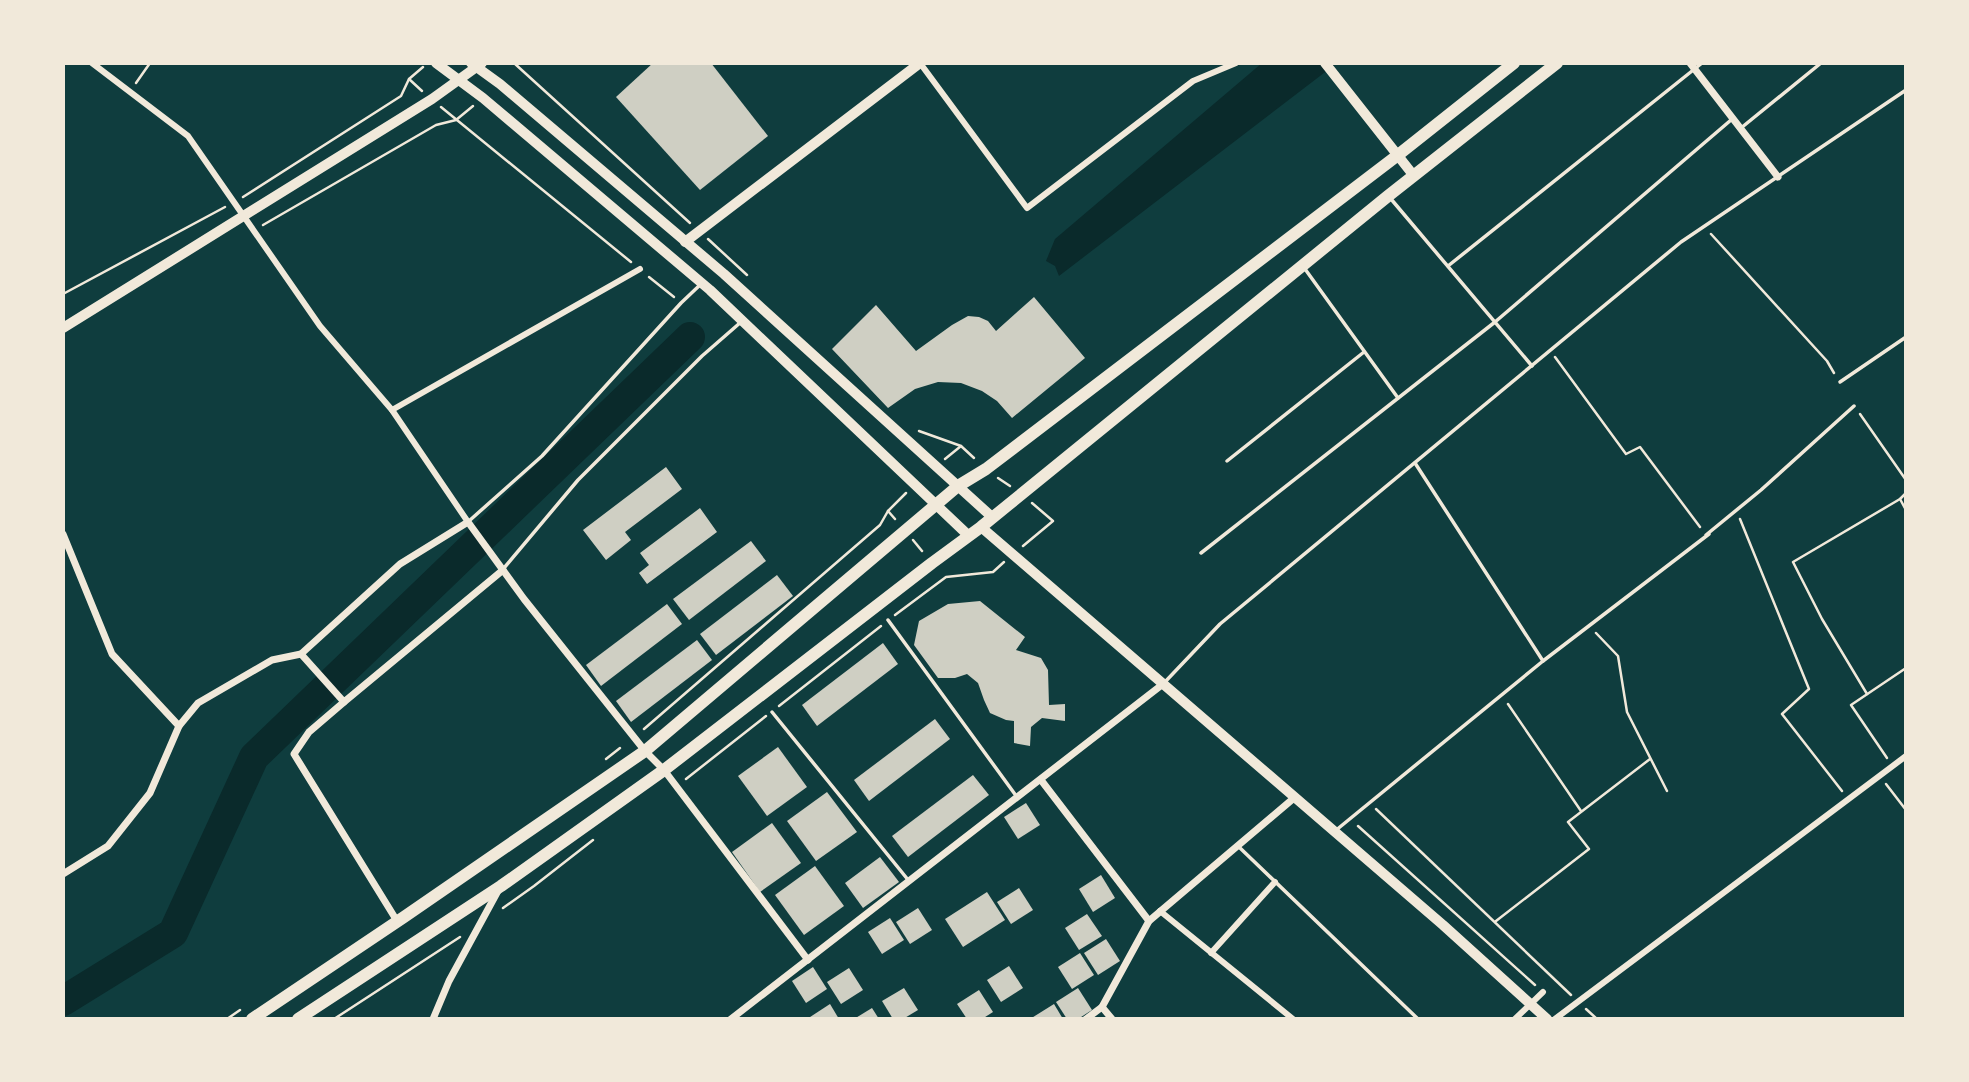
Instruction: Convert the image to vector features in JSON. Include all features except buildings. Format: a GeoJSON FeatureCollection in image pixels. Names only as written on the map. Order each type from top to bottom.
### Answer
{"type":"FeatureCollection","features":[{"type":"Feature","properties":{"kind":"highway"},"geometry":{"type":"LineString","coordinates":[[252,1019],[645,751],[958,486],[986,469],[1398,155],[1514,63]]}},
{"type":"Feature","properties":{"kind":"highway"},"geometry":{"type":"LineString","coordinates":[[298,1019],[501,886],[664,770],[981,527],[1388,196],[1557,63]]}},
{"type":"Feature","properties":{"kind":"main road"},"geometry":{"type":"LineString","coordinates":[[436,63],[483,98],[707,286],[969,536]]}},
{"type":"Feature","properties":{"kind":"main road"},"geometry":{"type":"LineString","coordinates":[[477,64],[724,274],[992,517]]}},
{"type":"Feature","properties":{"kind":"street"},"geometry":{"type":"LineString","coordinates":[[92,63],[188,136],[320,326],[392,410],[503,570],[645,751],[664,770],[808,960]]}},
{"type":"Feature","properties":{"kind":"street"},"geometry":{"type":"LineString","coordinates":[[685,242],[920,63],[1027,208],[1193,81],[1236,63]]}},
{"type":"Feature","properties":{"kind":"street"},"geometry":{"type":"LineString","coordinates":[[1325,63],[1414,176]]}},
{"type":"Feature","properties":{"kind":"street"},"geometry":{"type":"LineString","coordinates":[[63,328],[432,99],[477,64]]}},
{"type":"Feature","properties":{"kind":"street"},"geometry":{"type":"LineString","coordinates":[[1692,66],[1778,177]]}},
{"type":"Feature","properties":{"kind":"street"},"geometry":{"type":"LineString","coordinates":[[392,410],[640,269]]}},
{"type":"Feature","properties":{"kind":"street"},"geometry":{"type":"LineString","coordinates":[[63,874],[108,846],[150,793],[179,726],[198,703],[272,660],[301,654],[400,564],[468,522]]}},
{"type":"Feature","properties":{"kind":"street"},"geometry":{"type":"LineString","coordinates":[[981,527],[1443,925],[1547,1019]]}},
{"type":"Feature","properties":{"kind":"street"},"geometry":{"type":"LineString","coordinates":[[63,534],[112,654],[179,726]]}},
{"type":"Feature","properties":{"kind":"street"},"geometry":{"type":"LineString","coordinates":[[397,922],[294,754],[309,732],[342,699],[503,570]]}},
{"type":"Feature","properties":{"kind":"street"},"geometry":{"type":"LineString","coordinates":[[301,654],[342,699]]}},
{"type":"Feature","properties":{"kind":"street"},"geometry":{"type":"LineString","coordinates":[[731,1019],[1163,684]]}},
{"type":"Feature","properties":{"kind":"street"},"geometry":{"type":"LineString","coordinates":[[1555,1019],[1906,756]]}},
{"type":"Feature","properties":{"kind":"street"},"geometry":{"type":"LineString","coordinates":[[1041,780],[1149,921]]}},
{"type":"Feature","properties":{"kind":"street"},"geometry":{"type":"LineString","coordinates":[[1086,1019],[1101,1007],[1149,921],[1294,798]]}},
{"type":"Feature","properties":{"kind":"street"},"geometry":{"type":"LineString","coordinates":[[1212,953],[1275,882]]}},
{"type":"Feature","properties":{"kind":"street"},"geometry":{"type":"LineString","coordinates":[[433,1019],[449,981],[501,886]]}},
{"type":"Feature","properties":{"kind":"street"},"geometry":{"type":"LineString","coordinates":[[1160,911],[1293,1019]]}},
{"type":"Feature","properties":{"kind":"street"},"geometry":{"type":"LineString","coordinates":[[1515,1019],[1543,992]]}},
{"type":"Feature","properties":{"kind":"street"},"geometry":{"type":"LineString","coordinates":[[1101,1007],[1112,1019]]}},
{"type":"Feature","properties":{"kind":"lane"},"geometry":{"type":"LineString","coordinates":[[1448,266],[1692,66],[1702,63]]}},
{"type":"Feature","properties":{"kind":"lane"},"geometry":{"type":"LineString","coordinates":[[1740,128],[1821,63]]}},
{"type":"Feature","properties":{"kind":"lane"},"geometry":{"type":"LineString","coordinates":[[1163,684],[1220,624],[1681,242],[1906,90]]}},
{"type":"Feature","properties":{"kind":"lane"},"geometry":{"type":"LineString","coordinates":[[1201,552],[1495,322],[1733,118]]}},
{"type":"Feature","properties":{"kind":"lane"},"geometry":{"type":"LineString","coordinates":[[1388,196],[1532,366]]}},
{"type":"Feature","properties":{"kind":"lane"},"geometry":{"type":"LineString","coordinates":[[1302,266],[1398,398]]}},
{"type":"Feature","properties":{"kind":"lane"},"geometry":{"type":"LineString","coordinates":[[468,522],[542,456],[681,303],[707,286]]}},
{"type":"Feature","properties":{"kind":"lane"},"geometry":{"type":"LineString","coordinates":[[503,570],[578,480],[702,356],[743,320]]}},
{"type":"Feature","properties":{"kind":"lane"},"geometry":{"type":"LineString","coordinates":[[1840,382],[1906,337]]}},
{"type":"Feature","properties":{"kind":"lane"},"geometry":{"type":"LineString","coordinates":[[1227,461],[1364,352]]}},
{"type":"Feature","properties":{"kind":"lane"},"geometry":{"type":"LineString","coordinates":[[1334,832],[1543,662],[1709,534],[1706,535],[1737,511],[1854,406]]}},
{"type":"Feature","properties":{"kind":"lane"},"geometry":{"type":"LineString","coordinates":[[1415,463],[1543,662]]}},
{"type":"Feature","properties":{"kind":"lane"},"geometry":{"type":"LineString","coordinates":[[888,620],[1017,798]]}},
{"type":"Feature","properties":{"kind":"lane"},"geometry":{"type":"LineString","coordinates":[[772,712],[909,881]]}},
{"type":"Feature","properties":{"kind":"lane"},"geometry":{"type":"LineString","coordinates":[[1237,846],[1418,1019]]}},
{"type":"Feature","properties":{"kind":"path"},"geometry":{"type":"LineString","coordinates":[[129,91],[150,63]]}},
{"type":"Feature","properties":{"kind":"path"},"geometry":{"type":"LineString","coordinates":[[409,79],[428,63]]}},
{"type":"Feature","properties":{"kind":"path"},"geometry":{"type":"LineString","coordinates":[[514,63],[519,69]]}},
{"type":"Feature","properties":{"kind":"path"},"geometry":{"type":"LineString","coordinates":[[456,120],[681,303]]}},
{"type":"Feature","properties":{"kind":"path"},"geometry":{"type":"LineString","coordinates":[[1704,227],[1827,361],[1840,382]]}},
{"type":"Feature","properties":{"kind":"path"},"geometry":{"type":"LineString","coordinates":[[1550,350],[1626,454],[1640,447],[1706,535]]}},
{"type":"Feature","properties":{"kind":"path"},"geometry":{"type":"LineString","coordinates":[[1854,406],[1906,480]]}},
{"type":"Feature","properties":{"kind":"path"},"geometry":{"type":"LineString","coordinates":[[1867,694],[1822,619],[1793,562],[1906,494]]}},
{"type":"Feature","properties":{"kind":"path"},"geometry":{"type":"LineString","coordinates":[[1900,499],[1906,510]]}},
{"type":"Feature","properties":{"kind":"path"},"geometry":{"type":"LineString","coordinates":[[631,761],[620,748],[880,525],[888,511]]}},
{"type":"Feature","properties":{"kind":"path"},"geometry":{"type":"LineString","coordinates":[[1737,511],[1809,689],[1782,714],[1848,799]]}},
{"type":"Feature","properties":{"kind":"path"},"geometry":{"type":"LineString","coordinates":[[676,786],[946,577]]}},
{"type":"Feature","properties":{"kind":"path"},"geometry":{"type":"LineString","coordinates":[[1589,626],[1618,656],[1627,712],[1667,792]]}},
{"type":"Feature","properties":{"kind":"path"},"geometry":{"type":"LineString","coordinates":[[1892,766],[1852,705],[1906,668]]}},
{"type":"Feature","properties":{"kind":"path"},"geometry":{"type":"LineString","coordinates":[[1502,695],[1581,811]]}},
{"type":"Feature","properties":{"kind":"path"},"geometry":{"type":"LineString","coordinates":[[1495,922],[1589,849],[1568,822],[1650,759]]}},
{"type":"Feature","properties":{"kind":"path"},"geometry":{"type":"LineString","coordinates":[[1880,775],[1906,810]]}},
{"type":"Feature","properties":{"kind":"path"},"geometry":{"type":"LineString","coordinates":[[1370,803],[1597,1019]]}},
{"type":"Feature","properties":{"kind":"path"},"geometry":{"type":"LineString","coordinates":[[1350,819],[1543,992]]}},
{"type":"Feature","properties":{"kind":"water"},"geometry":{"type":"Polygon","coordinates":[[[1262,63],[1337,63],[1059,276],[1055,266],[1046,261],[1055,239],[1262,63]]]}},
{"type":"Feature","properties":{"kind":"waterway"},"geometry":{"type":"LineString","coordinates":[[63,1001],[173,933],[254,757],[690,337]]}}]}
